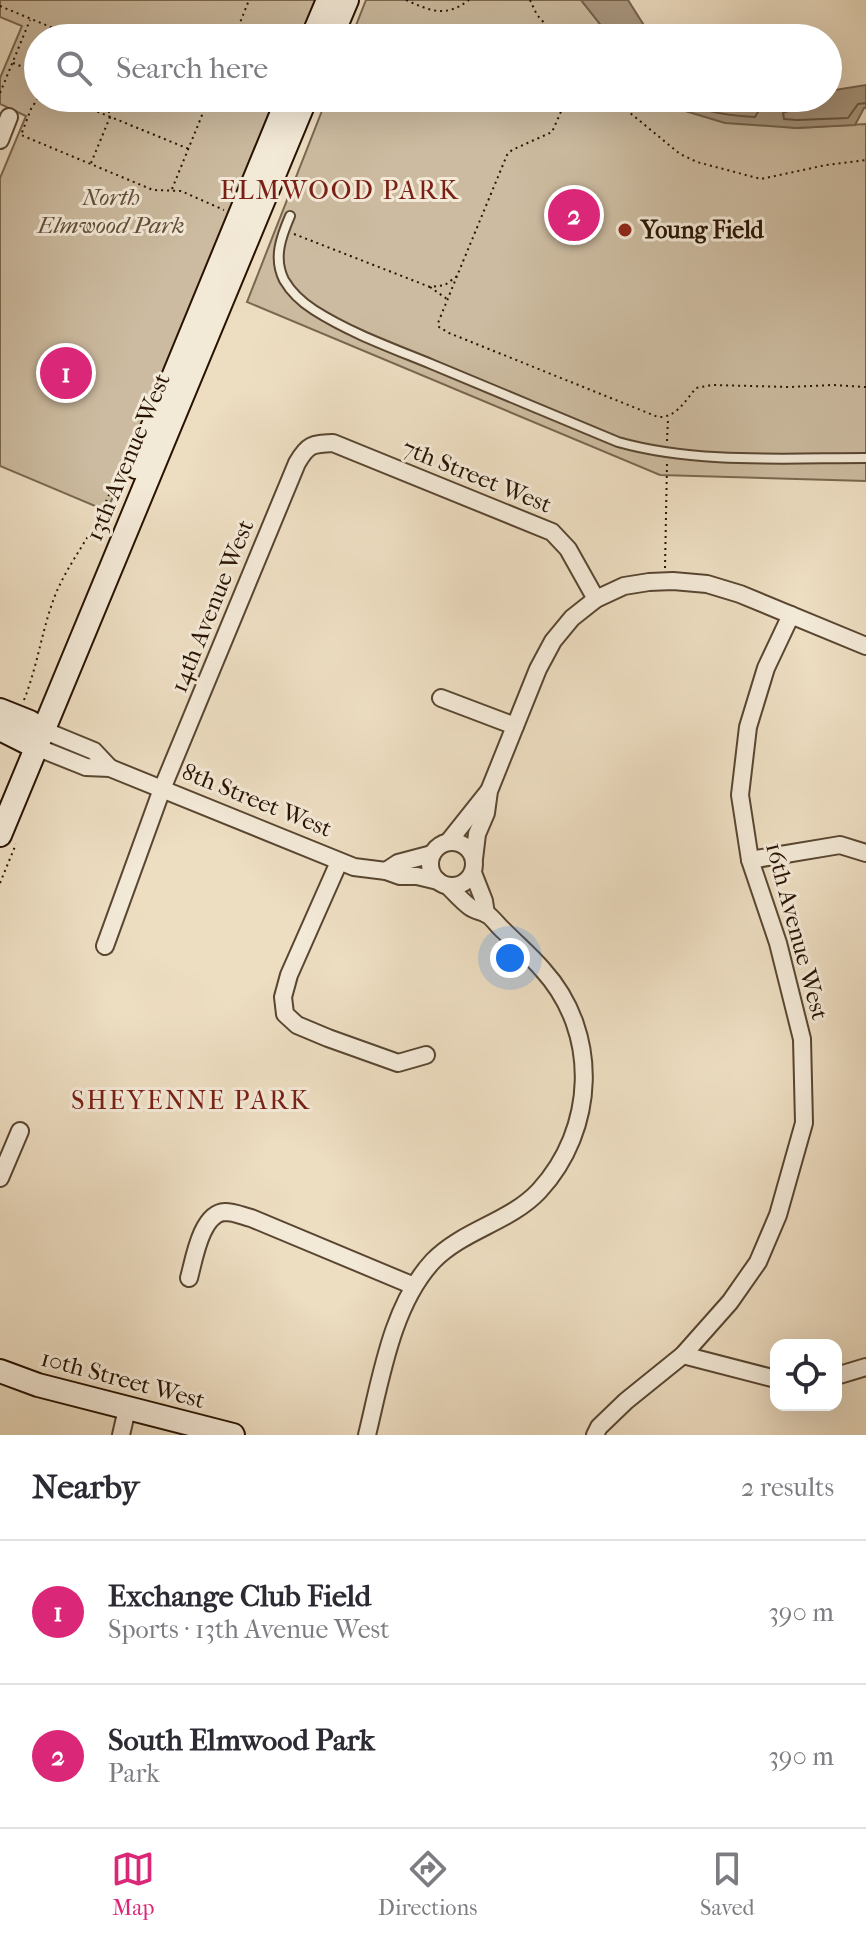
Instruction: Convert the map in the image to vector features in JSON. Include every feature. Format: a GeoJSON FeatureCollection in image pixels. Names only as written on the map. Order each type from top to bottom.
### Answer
{"type":"FeatureCollection","features":[{"type":"Feature","properties":{"kind":"street"},"geometry":{"type":"LineString","coordinates":[[318,24],[328,0]]}},
{"type":"Feature","properties":{"kind":"street"},"geometry":{"type":"LineString","coordinates":[[337,24],[347,0]]}},
{"type":"Feature","properties":{"kind":"street","name":"13th Avenue West"},"geometry":{"type":"LineString","coordinates":[[0,835],[33,735],[282,112]]}},
{"type":"Feature","properties":{"kind":"street","name":"13th Avenue West"},"geometry":{"type":"LineString","coordinates":[[0,795],[33,735],[300,112]]}},
{"type":"Feature","properties":{"kind":"street"},"geometry":{"type":"LineString","coordinates":[[0,140],[9,117]]}},
{"type":"Feature","properties":{"kind":"street","name":"7th Street West"},"geometry":{"type":"LineString","coordinates":[[312,444],[333,443],[552,532],[568,549],[596,599]]}},
{"type":"Feature","properties":{"kind":"street","name":"14th Avenue West"},"geometry":{"type":"LineString","coordinates":[[105,946],[162,789],[297,463],[312,444]]}},
{"type":"Feature","properties":{"kind":"street"},"geometry":{"type":"LineString","coordinates":[[443,883],[463,884],[474,866],[477,834],[486,813],[489,791],[538,669],[553,641],[572,618],[596,599],[624,586],[665,582],[707,584],[740,594],[866,646]]}},
{"type":"Feature","properties":{"kind":"street","name":"16th Avenue West"},"geometry":{"type":"LineString","coordinates":[[595,1435],[599,1427],[626,1401],[683,1355],[730,1302],[758,1262],[778,1215],[804,1123],[802,1039],[778,943],[750,860],[740,795],[748,727],[766,668],[791,615]]}},
{"type":"Feature","properties":{"kind":"street"},"geometry":{"type":"LineString","coordinates":[[441,698],[515,726]]}},
{"type":"Feature","properties":{"kind":"street","name":"8th Street West"},"geometry":{"type":"LineString","coordinates":[[0,710],[33,735],[86,767],[110,768],[354,867],[443,883]]}},
{"type":"Feature","properties":{"kind":"street","name":"8th Street West"},"geometry":{"type":"LineString","coordinates":[[0,729],[33,735]]}},
{"type":"Feature","properties":{"kind":"street"},"geometry":{"type":"LineString","coordinates":[[386,871],[398,863],[432,854],[449,841],[489,791]]}},
{"type":"Feature","properties":{"kind":"street"},"geometry":{"type":"LineString","coordinates":[[449,841],[468,847],[486,914]]}},
{"type":"Feature","properties":{"kind":"street"},"geometry":{"type":"LineString","coordinates":[[750,860],[840,845],[866,853]]}},
{"type":"Feature","properties":{"kind":"street"},"geometry":{"type":"LineString","coordinates":[[367,1435],[393,1335],[414,1286],[433,1261],[457,1241],[514,1211],[538,1192],[570,1146],[584,1091],[585,1064],[580,1037],[560,993],[545,972],[486,914],[472,909],[443,883],[430,868],[432,854]]}},
{"type":"Feature","properties":{"kind":"street"},"geometry":{"type":"LineString","coordinates":[[339,862],[289,975],[283,997],[285,1014],[297,1025],[398,1063],[426,1055]]}},
{"type":"Feature","properties":{"kind":"street"},"geometry":{"type":"LineString","coordinates":[[0,1178],[20,1131]]}},
{"type":"Feature","properties":{"kind":"street"},"geometry":{"type":"LineString","coordinates":[[189,1278],[206,1224],[214,1215],[224,1212],[251,1218],[414,1286]]}},
{"type":"Feature","properties":{"kind":"street"},"geometry":{"type":"LineString","coordinates":[[683,1355],[770,1377]]}},
{"type":"Feature","properties":{"kind":"street"},"geometry":{"type":"LineString","coordinates":[[842,1374],[866,1367]]}},
{"type":"Feature","properties":{"kind":"street","name":"10th Street West"},"geometry":{"type":"LineString","coordinates":[[0,1371],[38,1385],[233,1435]]}},
{"type":"Feature","properties":{"kind":"street"},"geometry":{"type":"LineString","coordinates":[[121,1435],[127,1409]]}},
{"type":"Feature","properties":{"kind":"lane"},"geometry":{"type":"LineString","coordinates":[[290,216],[282,233],[278,262],[285,280],[296,295],[313,310],[340,325],[398,350],[618,442],[667,452],[749,458],[866,458]]}},
{"type":"Feature","properties":{"kind":"path"},"geometry":{"type":"LineString","coordinates":[[240,24],[249,0]]}},
{"type":"Feature","properties":{"kind":"path"},"geometry":{"type":"LineString","coordinates":[[406,0],[432,11],[459,8],[469,0]]}},
{"type":"Feature","properties":{"kind":"path"},"geometry":{"type":"LineString","coordinates":[[530,0],[545,24]]}},
{"type":"Feature","properties":{"kind":"path"},"geometry":{"type":"LineString","coordinates":[[0,6],[43,24]]}},
{"type":"Feature","properties":{"kind":"path"},"geometry":{"type":"LineString","coordinates":[[28,24],[30,19]]}},
{"type":"Feature","properties":{"kind":"path"},"geometry":{"type":"LineString","coordinates":[[0,93],[24,33]]}},
{"type":"Feature","properties":{"kind":"path"},"geometry":{"type":"LineString","coordinates":[[12,62],[24,67]]}},
{"type":"Feature","properties":{"kind":"path"},"geometry":{"type":"LineString","coordinates":[[30,112],[21,135],[153,190],[181,191],[226,210]]}},
{"type":"Feature","properties":{"kind":"path"},"geometry":{"type":"LineString","coordinates":[[98,112],[189,149]]}},
{"type":"Feature","properties":{"kind":"path"},"geometry":{"type":"LineString","coordinates":[[90,164],[110,117],[109,112]]}},
{"type":"Feature","properties":{"kind":"path"},"geometry":{"type":"LineString","coordinates":[[172,189],[204,112]]}},
{"type":"Feature","properties":{"kind":"path"},"geometry":{"type":"LineString","coordinates":[[561,112],[552,132],[507,155],[438,323],[439,327],[583,389],[658,417],[668,418],[696,388],[712,385],[866,387]]}},
{"type":"Feature","properties":{"kind":"path"},"geometry":{"type":"LineString","coordinates":[[629,112],[680,154],[697,162],[761,179],[866,160]]}},
{"type":"Feature","properties":{"kind":"path"},"geometry":{"type":"LineString","coordinates":[[282,233],[293,233],[430,287],[448,300]]}},
{"type":"Feature","properties":{"kind":"path"},"geometry":{"type":"LineString","coordinates":[[430,287],[445,285],[457,276]]}},
{"type":"Feature","properties":{"kind":"path"},"geometry":{"type":"LineString","coordinates":[[665,582],[668,418]]}},
{"type":"Feature","properties":{"kind":"green space","name":"North Elmwood Park"},"geometry":{"type":"Polygon","coordinates":[[[0,0],[320,0],[310,24],[24,24],[24,112],[273,112],[107,511],[0,466],[0,178],[26,116],[0,104],[0,78],[22,26],[0,17],[0,0]]]}},
{"type":"Feature","properties":{"kind":"green space"},"geometry":{"type":"Polygon","coordinates":[[[366,0],[581,0],[600,24],[357,24],[366,0]]]}},
{"type":"Feature","properties":{"kind":"green space"},"geometry":{"type":"Polygon","coordinates":[[[322,112],[695,112],[796,128],[866,124],[866,481],[660,475],[247,302],[322,112]]]}},
{"type":"Feature","properties":{"kind":"water"},"geometry":{"type":"Polygon","coordinates":[[[581,0],[628,0],[643,24],[600,24],[581,0]]]}},
{"type":"Feature","properties":{"kind":"water"},"geometry":{"type":"Polygon","coordinates":[[[866,85],[866,108],[855,125],[796,128],[725,123],[689,112],[842,112],[842,89],[866,85]]]}},
{"type":"Feature","properties":{"kind":"place","name":"South Elmwood Park"},"geometry":{"type":"Point","coordinates":[574,215]}},
{"type":"Feature","properties":{"kind":"place","name":"Young Field"},"geometry":{"type":"Point","coordinates":[625,230]}},
{"type":"Feature","properties":{"kind":"place","name":"Exchange Club Field"},"geometry":{"type":"Point","coordinates":[66,373]}},
{"type":"Feature","properties":{"kind":"district","name":"ELMWOOD PARK"},"geometry":{"type":"Point","coordinates":[340,190]}},
{"type":"Feature","properties":{"kind":"district","name":"SHEYENNE PARK"},"geometry":{"type":"Point","coordinates":[191,1100]}}]}
